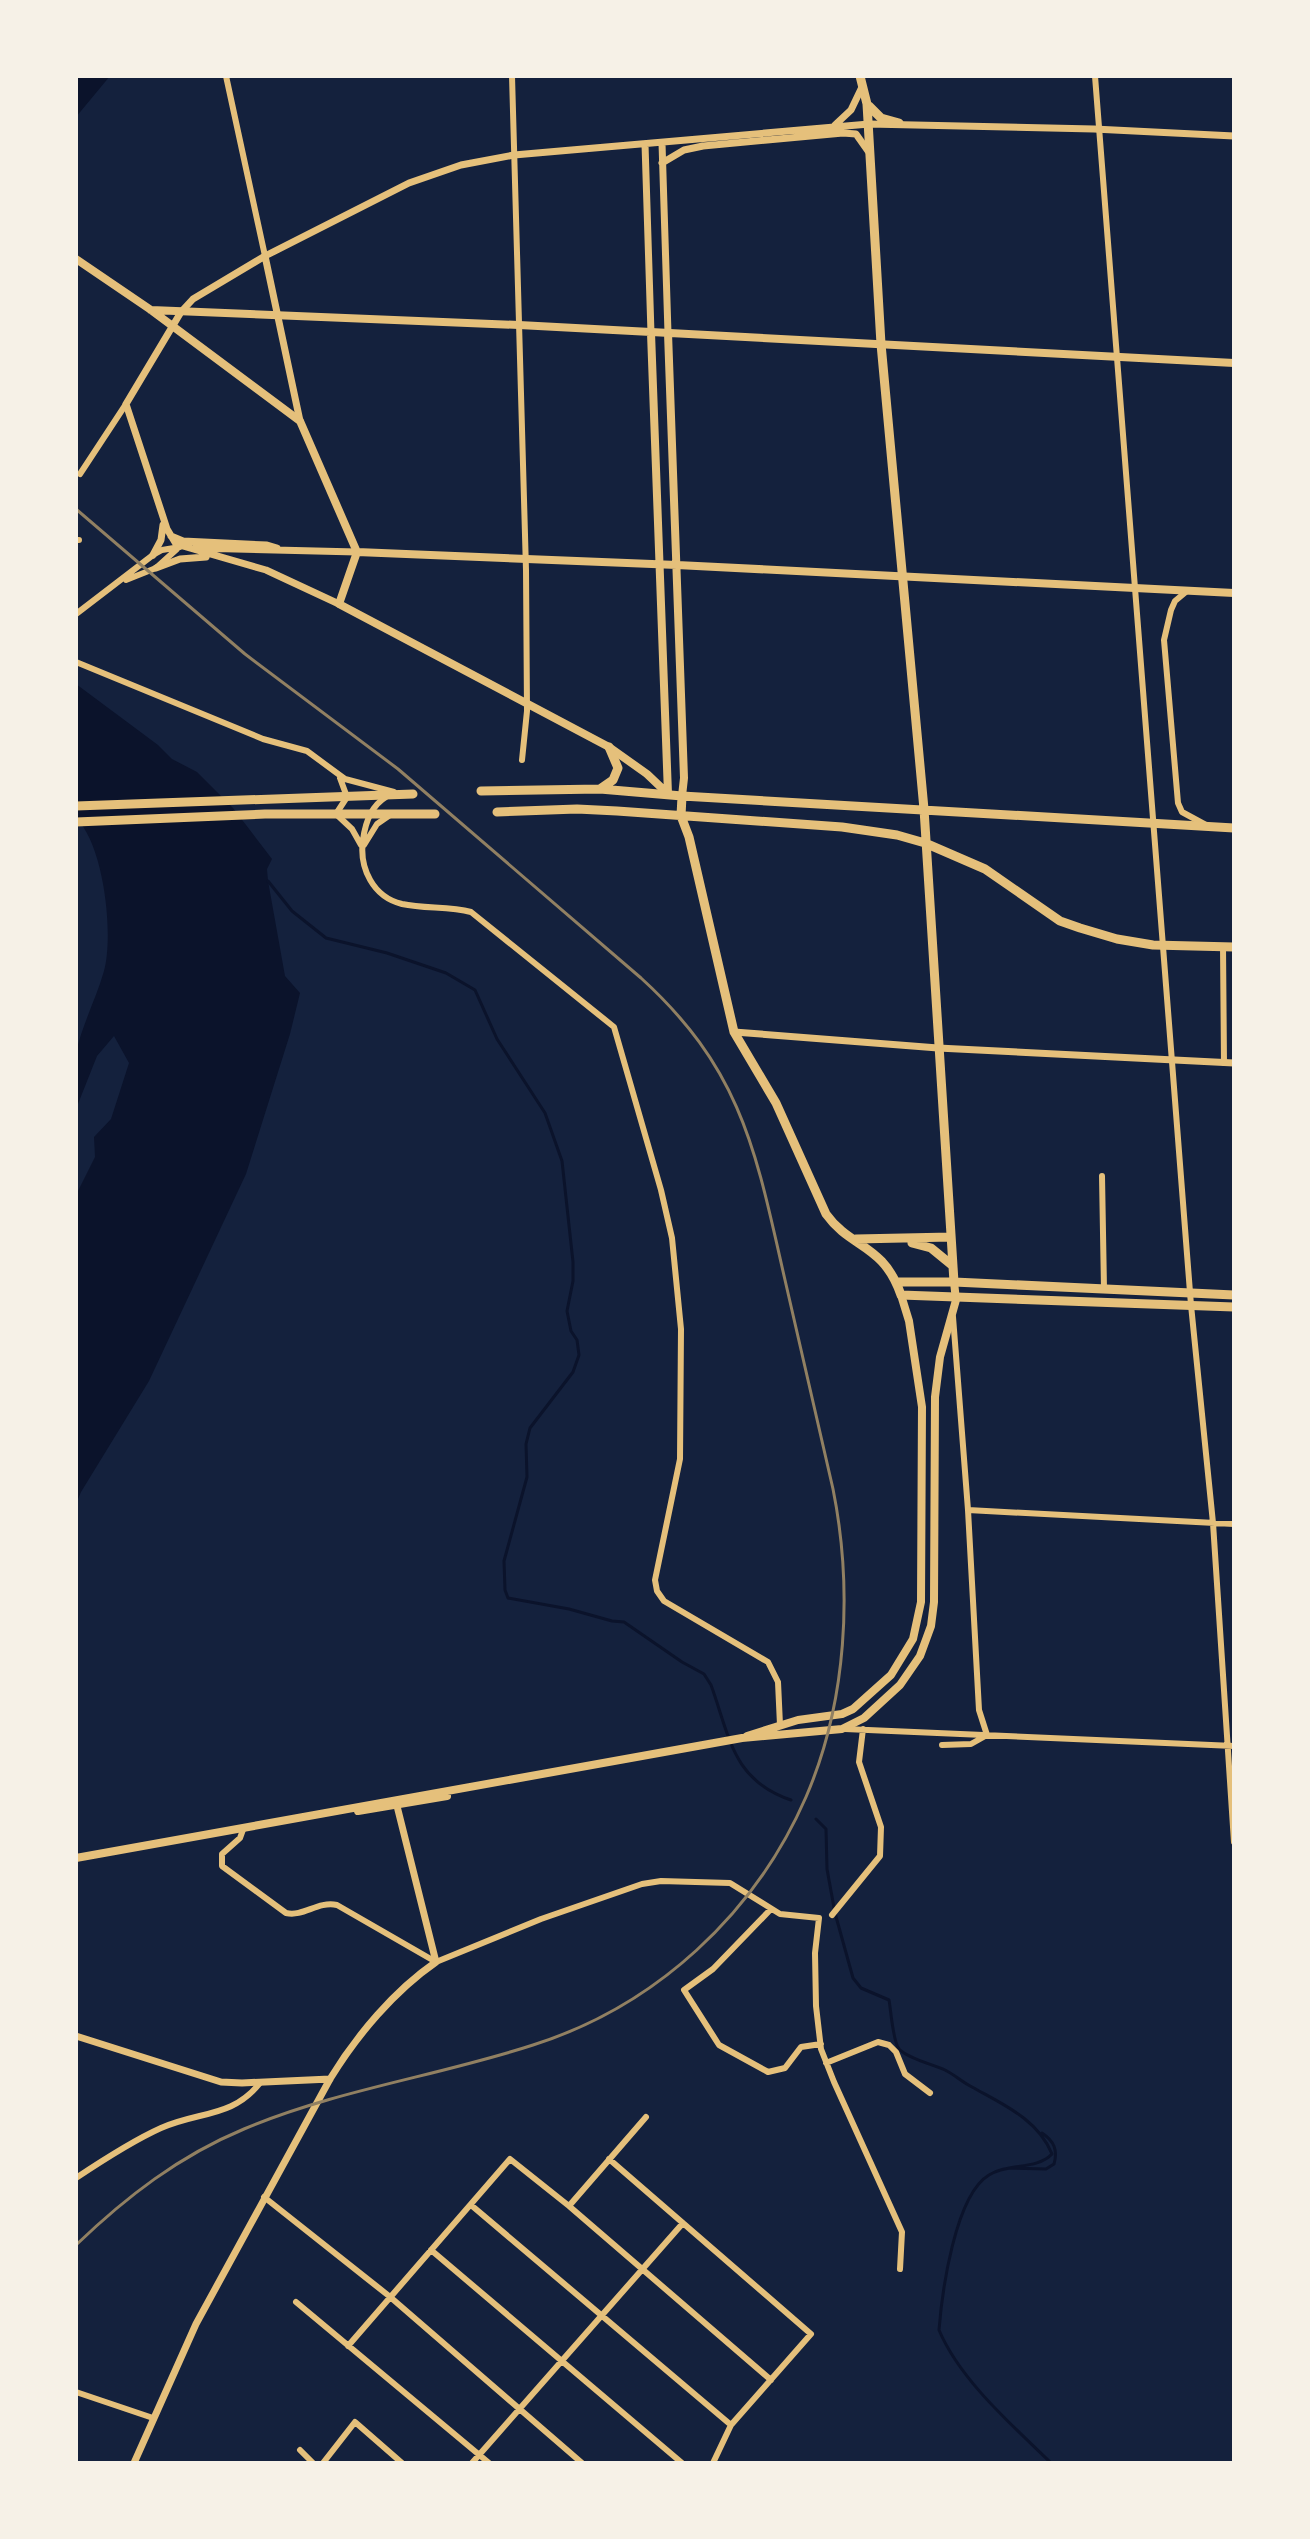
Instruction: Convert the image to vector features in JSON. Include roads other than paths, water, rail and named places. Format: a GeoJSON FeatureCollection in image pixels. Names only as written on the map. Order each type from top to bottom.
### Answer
{"type":"FeatureCollection","features":[{"type":"Feature","properties":{"kind":"main road"},"geometry":{"type":"LineString","coordinates":[[742,1738],[842,1729],[864,1718],[890,1695],[920,1656],[934,1614],[936,1375],[953,1314],[955,1295],[924,809],[881,344],[869,124],[861,80]]}},
{"type":"Feature","properties":{"kind":"main road"},"geometry":{"type":"LineString","coordinates":[[867,104],[881,118],[899,123]]}},
{"type":"Feature","properties":{"kind":"main road"},"geometry":{"type":"LineString","coordinates":[[76,259],[151,310],[300,421],[357,552],[339,604],[609,747],[668,794],[689,837],[734,1032],[778,1106],[826,1214],[885,1262]]}},
{"type":"Feature","properties":{"kind":"main road"},"geometry":{"type":"LineString","coordinates":[[151,310],[519,325],[1234,363]]}},
{"type":"Feature","properties":{"kind":"main road"},"geometry":{"type":"LineString","coordinates":[[651,333],[668,794]]}},
{"type":"Feature","properties":{"kind":"main road"},"geometry":{"type":"LineString","coordinates":[[668,333],[684,778],[681,816]]}},
{"type":"Feature","properties":{"kind":"main road"},"geometry":{"type":"LineString","coordinates":[[654,415],[671,414]]}},
{"type":"Feature","properties":{"kind":"main road"},"geometry":{"type":"LineString","coordinates":[[357,552],[1234,593]]}},
{"type":"Feature","properties":{"kind":"main road"},"geometry":{"type":"LineString","coordinates":[[661,627],[679,627]]}},
{"type":"Feature","properties":{"kind":"main road"},"geometry":{"type":"LineString","coordinates":[[662,656],[680,655]]}},
{"type":"Feature","properties":{"kind":"main road"},"geometry":{"type":"LineString","coordinates":[[663,695],[681,694]]}},
{"type":"Feature","properties":{"kind":"main road"},"geometry":{"type":"LineString","coordinates":[[600,789],[613,780],[618,768],[609,747]]}},
{"type":"Feature","properties":{"kind":"main road"},"geometry":{"type":"LineString","coordinates":[[481,791],[600,789],[1234,828]]}},
{"type":"Feature","properties":{"kind":"main road"},"geometry":{"type":"LineString","coordinates":[[76,806],[409,794]]}},
{"type":"Feature","properties":{"kind":"main road"},"geometry":{"type":"LineString","coordinates":[[497,812],[577,809],[862,829],[925,843],[985,869],[1060,921],[1109,937],[1163,946],[1234,947]]}},
{"type":"Feature","properties":{"kind":"main road"},"geometry":{"type":"LineString","coordinates":[[76,822],[249,815],[435,814]]}},
{"type":"Feature","properties":{"kind":"main road"},"geometry":{"type":"LineString","coordinates":[[856,1239],[951,1237]]}},
{"type":"Feature","properties":{"kind":"main road"},"geometry":{"type":"LineString","coordinates":[[76,1858],[398,1803],[473,1786],[724,1742],[804,1718],[848,1712],[891,1675],[910,1648],[921,1602],[922,1407],[909,1321],[897,1282],[885,1262],[883,1252],[888,1246],[913,1243],[931,1248],[953,1266]]}},
{"type":"Feature","properties":{"kind":"main road"},"geometry":{"type":"LineString","coordinates":[[897,1282],[1234,1295]]}},
{"type":"Feature","properties":{"kind":"main road"},"geometry":{"type":"LineString","coordinates":[[901,1295],[1234,1307]]}},
{"type":"Feature","properties":{"kind":"main road"},"geometry":{"type":"LineString","coordinates":[[922,1543],[935,1543]]}},
{"type":"Feature","properties":{"kind":"street"},"geometry":{"type":"LineString","coordinates":[[226,76],[300,421]]}},
{"type":"Feature","properties":{"kind":"street"},"geometry":{"type":"LineString","coordinates":[[512,76],[525,559],[526,702],[522,760]]}},
{"type":"Feature","properties":{"kind":"street"},"geometry":{"type":"LineString","coordinates":[[1095,76],[1191,1305],[1231,1746],[1234,1842]]}},
{"type":"Feature","properties":{"kind":"street"},"geometry":{"type":"LineString","coordinates":[[831,129],[851,110],[861,80]]}},
{"type":"Feature","properties":{"kind":"street"},"geometry":{"type":"LineString","coordinates":[[80,474],[181,312],[193,299],[265,256],[409,183],[461,165],[514,155],[706,142],[869,124],[1234,136]]}},
{"type":"Feature","properties":{"kind":"street"},"geometry":{"type":"LineString","coordinates":[[831,129],[856,134],[869,153]]}},
{"type":"Feature","properties":{"kind":"street"},"geometry":{"type":"LineString","coordinates":[[662,163],[706,142]]}},
{"type":"Feature","properties":{"kind":"street"},"geometry":{"type":"LineString","coordinates":[[662,143],[668,333]]}},
{"type":"Feature","properties":{"kind":"street"},"geometry":{"type":"LineString","coordinates":[[645,144],[651,333]]}},
{"type":"Feature","properties":{"kind":"street"},"geometry":{"type":"LineString","coordinates":[[648,238],[665,238]]}},
{"type":"Feature","properties":{"kind":"street"},"geometry":{"type":"LineString","coordinates":[[126,404],[169,535],[180,547],[291,580],[339,604]]}},
{"type":"Feature","properties":{"kind":"street"},"geometry":{"type":"LineString","coordinates":[[153,555],[163,532],[162,515]]}},
{"type":"Feature","properties":{"kind":"street"},"geometry":{"type":"LineString","coordinates":[[169,535],[183,541],[267,545],[289,551]]}},
{"type":"Feature","properties":{"kind":"street"},"geometry":{"type":"LineString","coordinates":[[76,614],[162,550],[180,547],[357,552]]}},
{"type":"Feature","properties":{"kind":"street"},"geometry":{"type":"LineString","coordinates":[[156,568],[180,547]]}},
{"type":"Feature","properties":{"kind":"street"},"geometry":{"type":"LineString","coordinates":[[119,583],[190,557],[232,560]]}},
{"type":"Feature","properties":{"kind":"street"},"geometry":{"type":"LineString","coordinates":[[1187,591],[1175,601],[1164,640],[1176,792],[1182,812],[1209,826]]}},
{"type":"Feature","properties":{"kind":"street"},"geometry":{"type":"LineString","coordinates":[[76,662],[263,739],[307,751],[338,775],[409,794]]}},
{"type":"Feature","properties":{"kind":"street"},"geometry":{"type":"LineString","coordinates":[[338,775],[347,797],[336,814],[357,835],[366,873],[384,895],[404,904],[471,912],[614,1027],[667,1213],[680,1311],[680,1459],[656,1571],[657,1591],[664,1601],[768,1662],[778,1682],[780,1725]]}},
{"type":"Feature","properties":{"kind":"street"},"geometry":{"type":"LineString","coordinates":[[362,848],[370,814],[382,799],[409,794]]}},
{"type":"Feature","properties":{"kind":"street"},"geometry":{"type":"LineString","coordinates":[[362,848],[377,824],[393,814]]}},
{"type":"Feature","properties":{"kind":"street"},"geometry":{"type":"LineString","coordinates":[[1223,946],[1224,1063]]}},
{"type":"Feature","properties":{"kind":"street"},"geometry":{"type":"LineString","coordinates":[[734,1032],[938,1048],[1234,1063]]}},
{"type":"Feature","properties":{"kind":"street"},"geometry":{"type":"LineString","coordinates":[[1102,1176],[1104,1289]]}},
{"type":"Feature","properties":{"kind":"street"},"geometry":{"type":"LineString","coordinates":[[953,1314],[979,1710],[987,1735]]}},
{"type":"Feature","properties":{"kind":"street"},"geometry":{"type":"LineString","coordinates":[[968,1510],[1234,1524]]}},
{"type":"Feature","properties":{"kind":"street"},"geometry":{"type":"LineString","coordinates":[[842,1729],[1231,1746]]}},
{"type":"Feature","properties":{"kind":"street"},"geometry":{"type":"LineString","coordinates":[[832,1915],[880,1856],[881,1827],[859,1762],[863,1729]]}},
{"type":"Feature","properties":{"kind":"street"},"geometry":{"type":"LineString","coordinates":[[942,1745],[971,1744],[987,1735]]}},
{"type":"Feature","properties":{"kind":"street"},"geometry":{"type":"LineString","coordinates":[[398,1803],[436,1962]]}},
{"type":"Feature","properties":{"kind":"street"},"geometry":{"type":"LineString","coordinates":[[244,1827],[240,1838],[222,1854],[222,1866],[286,1913],[297,1915],[321,1904],[337,1905],[436,1962]]}},
{"type":"Feature","properties":{"kind":"street"},"geometry":{"type":"LineString","coordinates":[[134,2463],[196,2324],[330,2079],[353,2046],[396,1996],[436,1962],[541,1919],[652,1882],[730,1883],[780,1914],[819,1918],[815,1953],[816,2006],[821,2044],[826,2063],[902,2232],[900,2269]]}},
{"type":"Feature","properties":{"kind":"street"},"geometry":{"type":"LineString","coordinates":[[771,1909],[713,1969],[684,1990],[719,2045],[768,2072],[785,2068],[801,2047],[821,2044]]}},
{"type":"Feature","properties":{"kind":"street"},"geometry":{"type":"LineString","coordinates":[[76,2036],[211,2080],[260,2083],[330,2079]]}},
{"type":"Feature","properties":{"kind":"street"},"geometry":{"type":"LineString","coordinates":[[826,2063],[878,2042],[889,2045],[896,2052],[905,2074],[930,2093]]}},
{"type":"Feature","properties":{"kind":"street"},"geometry":{"type":"LineString","coordinates":[[76,2178],[151,2133],[236,2105],[260,2083]]}},
{"type":"Feature","properties":{"kind":"street"},"geometry":{"type":"LineString","coordinates":[[569,2206],[646,2117]]}},
{"type":"Feature","properties":{"kind":"street"},"geometry":{"type":"LineString","coordinates":[[348,2346],[510,2159],[771,2380]]}},
{"type":"Feature","properties":{"kind":"street"},"geometry":{"type":"LineString","coordinates":[[609,2159],[811,2334],[731,2425],[713,2463]]}},
{"type":"Feature","properties":{"kind":"street"},"geometry":{"type":"LineString","coordinates":[[264,2197],[389,2296],[582,2463]]}},
{"type":"Feature","properties":{"kind":"street"},"geometry":{"type":"LineString","coordinates":[[471,2205],[731,2425]]}},
{"type":"Feature","properties":{"kind":"street"},"geometry":{"type":"LineString","coordinates":[[472,2463],[683,2223]]}},
{"type":"Feature","properties":{"kind":"street"},"geometry":{"type":"LineString","coordinates":[[431,2250],[682,2463]]}},
{"type":"Feature","properties":{"kind":"street"},"geometry":{"type":"LineString","coordinates":[[296,2302],[489,2463]]}},
{"type":"Feature","properties":{"kind":"street"},"geometry":{"type":"LineString","coordinates":[[76,2392],[153,2418]]}},
{"type":"Feature","properties":{"kind":"street"},"geometry":{"type":"LineString","coordinates":[[323,2463],[355,2422],[402,2463]]}},
{"type":"Feature","properties":{"kind":"street"},"geometry":{"type":"LineString","coordinates":[[300,2450],[313,2463]]}},
{"type":"Feature","properties":{"kind":"water"},"geometry":{"type":"Polygon","coordinates":[[[76,76],[110,76],[76,117],[76,76]]]}},
{"type":"Feature","properties":{"kind":"water"},"geometry":{"type":"Polygon","coordinates":[[[76,684],[158,745],[172,759],[197,772],[233,808],[272,859],[267,869],[268,881],[285,976],[300,993],[246,1174],[149,1381],[76,1504],[76,1195],[95,1157],[94,1137],[111,1119],[129,1063],[114,1036],[97,1056],[76,1109],[76,1053],[104,971],[108,935],[100,869],[86,831],[76,818],[76,684]]]}},
{"type":"Feature","properties":{"kind":"waterway"},"geometry":{"type":"LineString","coordinates":[[268,881],[292,911],[326,938],[387,953],[446,973],[475,990],[497,1039],[545,1113],[562,1161],[573,1262],[567,1311],[579,1355],[573,1372],[530,1428],[526,1444],[527,1477],[504,1561],[508,1598],[624,1622],[704,1674],[711,1685],[729,1739],[745,1769],[756,1781],[791,1800]]}},
{"type":"Feature","properties":{"kind":"waterway"},"geometry":{"type":"LineString","coordinates":[[816,1819],[826,1829],[827,1869],[835,1913],[853,1978],[861,1988],[889,2000],[899,2049],[949,2072],[1018,2114],[1038,2131],[1052,2154],[1038,2162],[997,2171],[977,2186],[967,2202],[952,2246],[939,2330],[948,2349],[973,2384],[1051,2463]]}},
{"type":"Feature","properties":{"kind":"waterway"},"geometry":{"type":"LineString","coordinates":[[1009,2168],[1046,2169],[1054,2164],[1054,2146],[1042,2133]]}},
{"type":"Feature","properties":{"kind":"railway"},"geometry":{"type":"LineString","coordinates":[[76,509],[245,654],[398,769],[641,978],[675,1012],[702,1047],[724,1081],[740,1116],[765,1192],[833,1489],[843,1566],[844,1605],[838,1684],[820,1761],[806,1797],[785,1840],[759,1880],[730,1917],[696,1950],[660,1980],[578,2028],[497,2056],[351,2093],[279,2115],[220,2140],[154,2179],[76,2245]]}}]}
